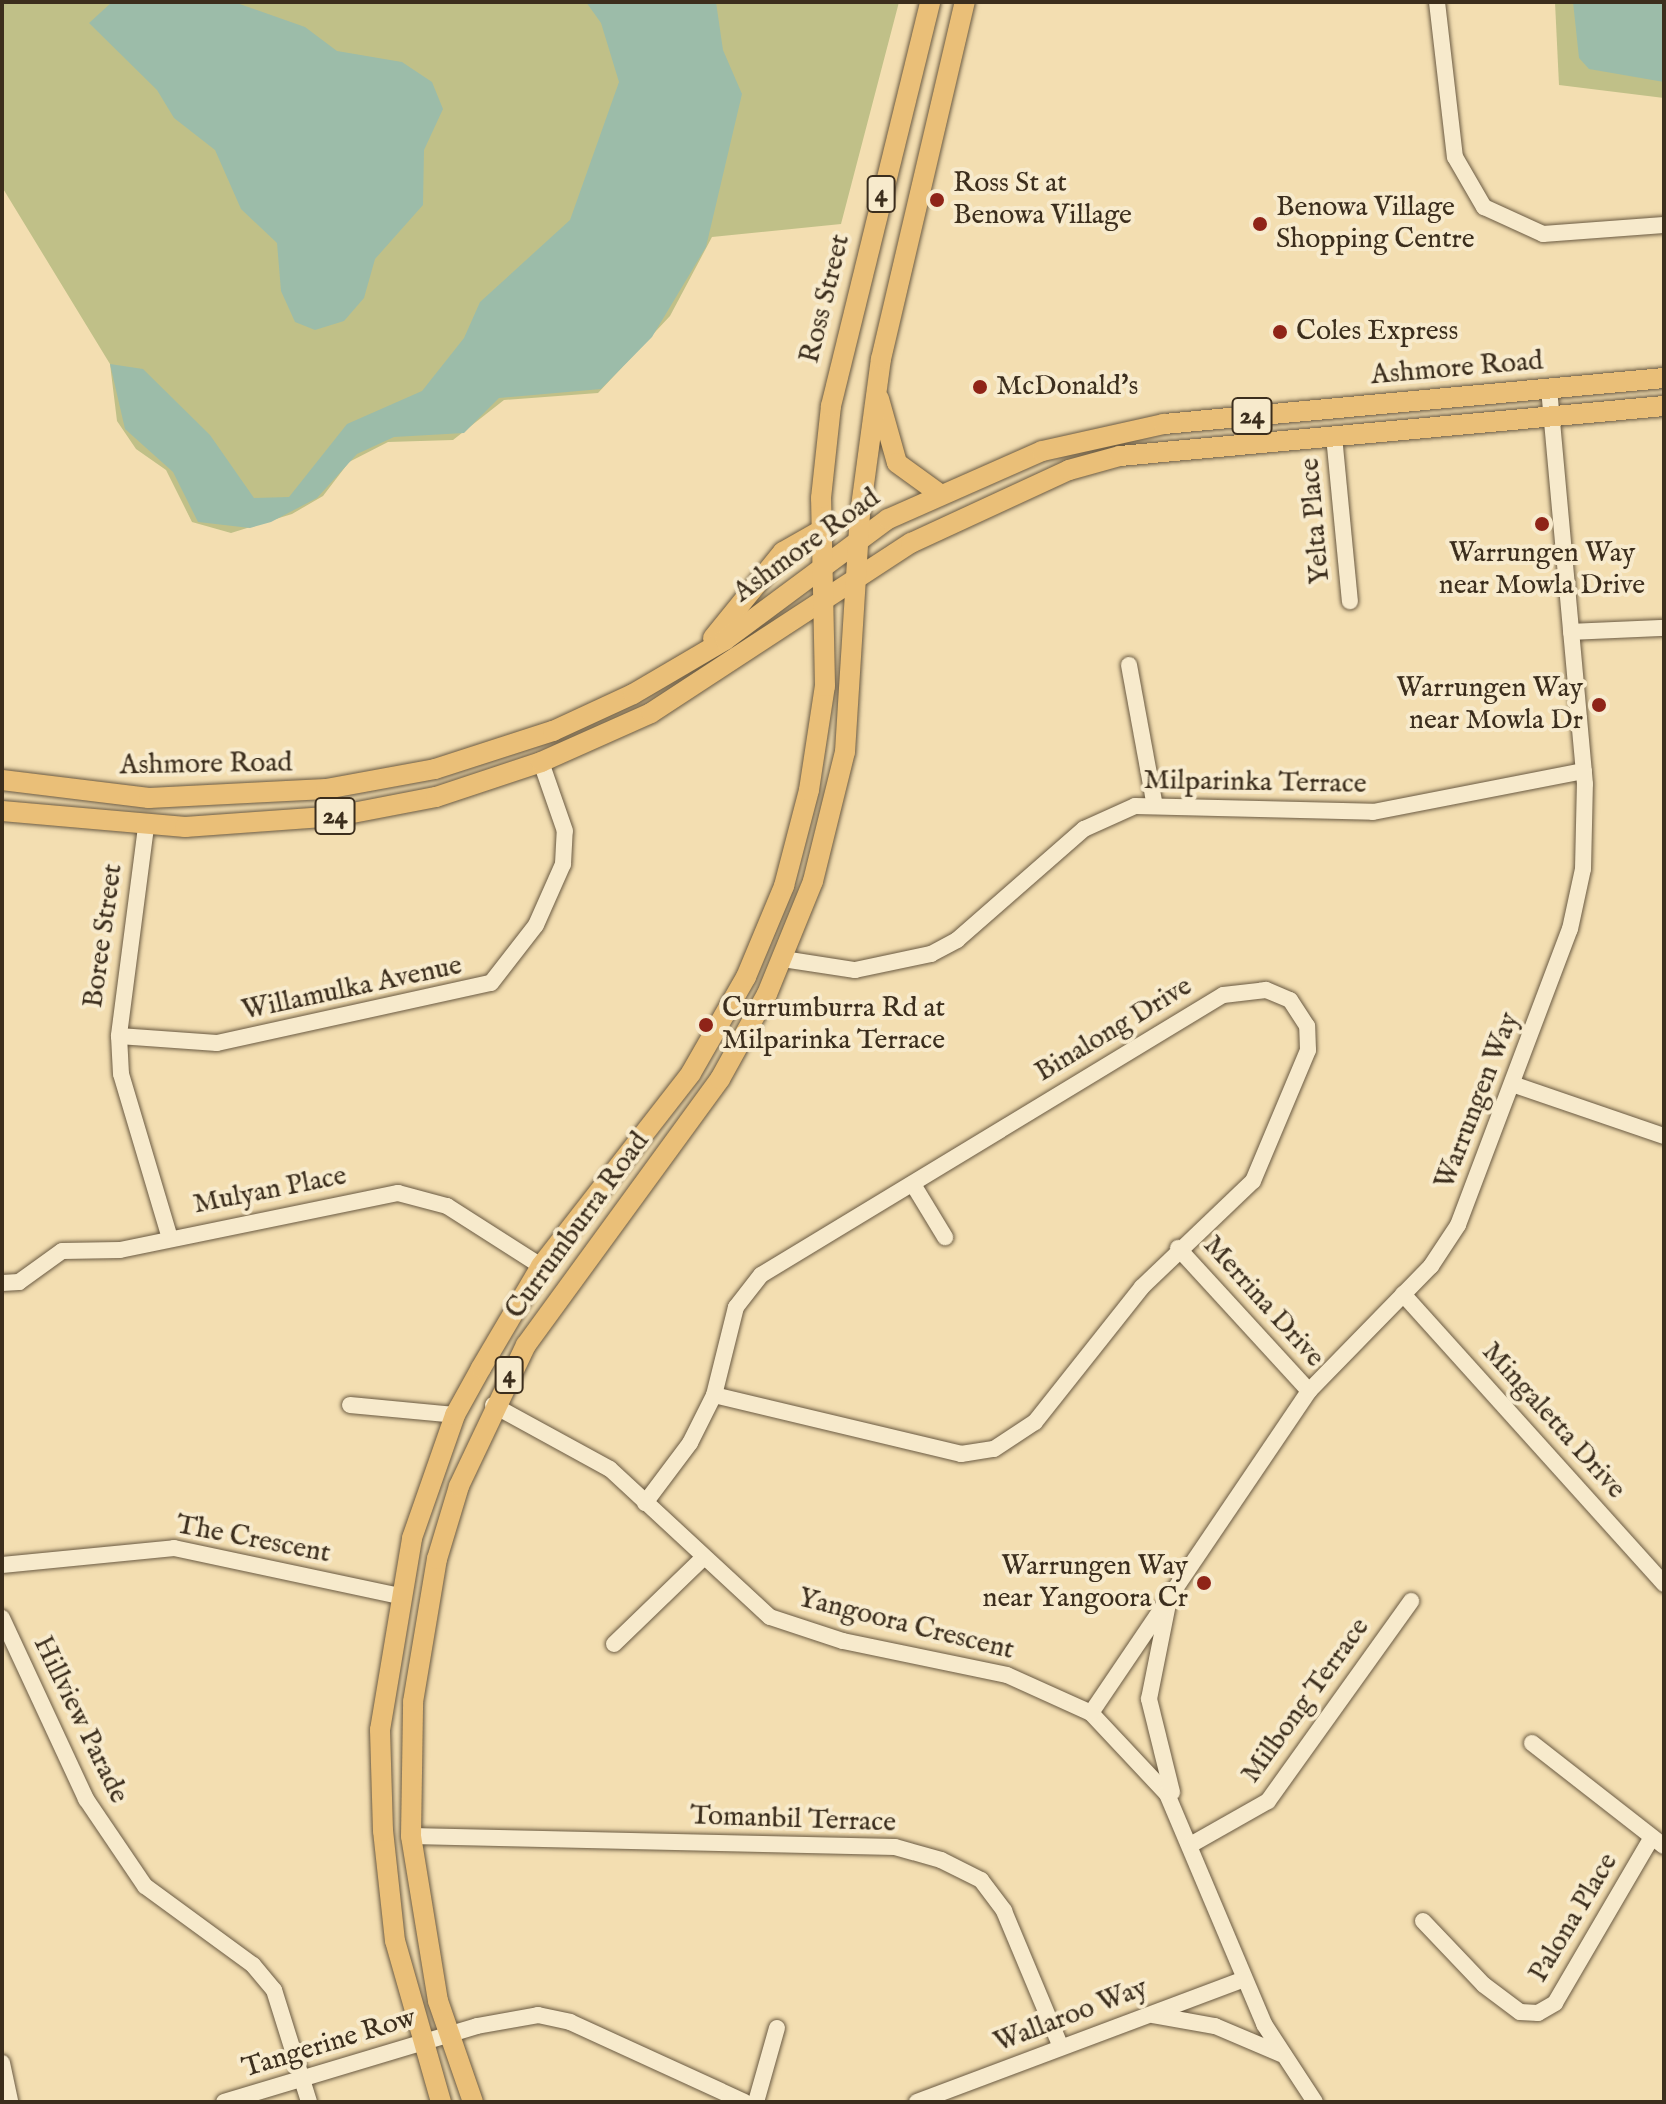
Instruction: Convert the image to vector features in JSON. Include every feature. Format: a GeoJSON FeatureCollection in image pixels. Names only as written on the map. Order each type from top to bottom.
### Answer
{"type":"FeatureCollection","features":[{"type":"Feature","properties":{"kind":"main road","name":"Ross Street"},"geometry":{"type":"LineString","coordinates":[[820,568],[820,531],[839,360],[930,2]]}},
{"type":"Feature","properties":{"kind":"main road","name":"4"},"geometry":{"type":"LineString","coordinates":[[858,538],[877,387],[965,2]]}},
{"type":"Feature","properties":{"kind":"main road","name":"Ashmore Road"},"geometry":{"type":"LineString","coordinates":[[2,780],[149,798],[270,794],[399,778],[553,731],[695,660],[858,538],[937,492],[1020,458],[1137,428],[1664,378]]}},
{"type":"Feature","properties":{"kind":"main road"},"geometry":{"type":"LineString","coordinates":[[877,387],[897,463],[937,492]]}},
{"type":"Feature","properties":{"kind":"main road","name":"Ashmore Road"},"geometry":{"type":"LineString","coordinates":[[2,811],[146,827],[271,824],[387,808],[541,762],[687,693],[930,532],[1069,470],[1120,456],[1664,406]]}},
{"type":"Feature","properties":{"kind":"main road"},"geometry":{"type":"LineString","coordinates":[[695,660],[783,552],[820,531]]}},
{"type":"Feature","properties":{"kind":"main road","name":"Currumburra Road"},"geometry":{"type":"LineString","coordinates":[[473,2102],[448,2035],[421,1928],[411,1836],[410,1740],[426,1612],[451,1510],[493,1405],[562,1289],[720,1079],[783,959],[843,764],[858,538]]}},
{"type":"Feature","properties":{"kind":"main road","name":"Currumburra Road"},"geometry":{"type":"LineString","coordinates":[[441,2102],[421,2043],[395,1941],[383,1831],[380,1730],[399,1596],[455,1415],[541,1266],[691,1073],[759,948],[798,840],[815,762],[825,686],[820,568]]}},
{"type":"Feature","properties":{"kind":"street"},"geometry":{"type":"LineString","coordinates":[[1437,2],[1455,157],[1484,207],[1543,234],[1664,225]]}},
{"type":"Feature","properties":{"kind":"street","name":"Warrungen Way"},"geometry":{"type":"LineString","coordinates":[[1091,1713],[1309,1391],[1403,1294],[1458,1225],[1515,1085],[1583,869],[1584,771],[1549,389]]}},
{"type":"Feature","properties":{"kind":"street","name":"Yelta Place"},"geometry":{"type":"LineString","coordinates":[[1334,436],[1350,601]]}},
{"type":"Feature","properties":{"kind":"street"},"geometry":{"type":"LineString","coordinates":[[1571,632],[1664,628]]}},
{"type":"Feature","properties":{"kind":"street"},"geometry":{"type":"LineString","coordinates":[[1129,665],[1155,806]]}},
{"type":"Feature","properties":{"kind":"street","name":"Willamulka Avenue"},"geometry":{"type":"LineString","coordinates":[[119,1036],[217,1043],[491,983],[536,925],[563,864],[565,831],[541,762]]}},
{"type":"Feature","properties":{"kind":"street","name":"Milparinka Terrace"},"geometry":{"type":"LineString","coordinates":[[783,959],[855,970],[931,954],[957,940],[1084,829],[1135,806],[1373,812],[1584,771]]}},
{"type":"Feature","properties":{"kind":"street","name":"Boree Street"},"geometry":{"type":"LineString","coordinates":[[146,827],[119,1036],[121,1074],[170,1238]]}},
{"type":"Feature","properties":{"kind":"street","name":"Binalong Drive"},"geometry":{"type":"LineString","coordinates":[[645,1503],[690,1443],[714,1395],[736,1307],[761,1275],[914,1186],[1223,995],[1266,990],[1290,1000],[1307,1026],[1308,1050],[1253,1181],[1178,1248],[1072,1383],[1035,1422],[994,1449],[961,1454],[714,1395]]}},
{"type":"Feature","properties":{"kind":"street"},"geometry":{"type":"LineString","coordinates":[[1515,1085],[1664,1136]]}},
{"type":"Feature","properties":{"kind":"street"},"geometry":{"type":"LineString","coordinates":[[914,1186],[945,1237]]}},
{"type":"Feature","properties":{"kind":"street","name":"Mulyan Place"},"geometry":{"type":"LineString","coordinates":[[2,1283],[19,1282],[62,1251],[120,1250],[398,1193],[447,1206],[541,1266]]}},
{"type":"Feature","properties":{"kind":"street","name":"Merrina Drive"},"geometry":{"type":"LineString","coordinates":[[1178,1248],[1309,1391]]}},
{"type":"Feature","properties":{"kind":"street","name":"Mingaletta Drive"},"geometry":{"type":"LineString","coordinates":[[1403,1294],[1664,1584]]}},
{"type":"Feature","properties":{"kind":"street"},"geometry":{"type":"LineString","coordinates":[[350,1405],[455,1415]]}},
{"type":"Feature","properties":{"kind":"street","name":"Yangoora Crescent"},"geometry":{"type":"LineString","coordinates":[[493,1405],[610,1469],[702,1559],[770,1617],[803,1630],[1007,1675],[1091,1713],[1158,1780],[1192,1844],[1244,1979],[1281,2054],[1315,2102]]}},
{"type":"Feature","properties":{"kind":"street","name":"The Crescent"},"geometry":{"type":"LineString","coordinates":[[2,1565],[174,1548],[399,1596]]}},
{"type":"Feature","properties":{"kind":"street"},"geometry":{"type":"LineString","coordinates":[[614,1644],[702,1559]]}},
{"type":"Feature","properties":{"kind":"street","name":"Yangoora Crescent"},"geometry":{"type":"LineString","coordinates":[[1172,1591],[1149,1699],[1180,1819]]}},
{"type":"Feature","properties":{"kind":"street","name":"Milbong Terrace"},"geometry":{"type":"LineString","coordinates":[[1192,1844],[1243,1819],[1290,1777],[1411,1601]]}},
{"type":"Feature","properties":{"kind":"street","name":"Hillview Parade"},"geometry":{"type":"LineString","coordinates":[[2,1618],[97,1818],[153,1895],[265,1978],[309,2102]]}},
{"type":"Feature","properties":{"kind":"street"},"geometry":{"type":"LineString","coordinates":[[1532,1743],[1658,1841]]}},
{"type":"Feature","properties":{"kind":"street","name":"Tomanbil Terrace"},"geometry":{"type":"LineString","coordinates":[[411,1836],[895,1847],[941,1860],[981,1880],[1004,1911],[1061,2047]]}},
{"type":"Feature","properties":{"kind":"street","name":"Palona Place"},"geometry":{"type":"LineString","coordinates":[[1423,1921],[1484,1985],[1520,2012],[1538,2013],[1555,2003],[1658,1841]]}},
{"type":"Feature","properties":{"kind":"street","name":"Wallaroo Way"},"geometry":{"type":"LineString","coordinates":[[917,2102],[1244,1979]]}},
{"type":"Feature","properties":{"kind":"street"},"geometry":{"type":"LineString","coordinates":[[1147,2015],[1215,2026],[1281,2054]]}},
{"type":"Feature","properties":{"kind":"street"},"geometry":{"type":"LineString","coordinates":[[448,2035],[505,2019],[550,2017],[745,2102]]}},
{"type":"Feature","properties":{"kind":"street"},"geometry":{"type":"LineString","coordinates":[[756,2102],[777,2028]]}},
{"type":"Feature","properties":{"kind":"street","name":"Tangerine Row"},"geometry":{"type":"LineString","coordinates":[[224,2102],[448,2035]]}},
{"type":"Feature","properties":{"kind":"street"},"geometry":{"type":"LineString","coordinates":[[2,2063],[10,2102]]}},
{"type":"Feature","properties":{"kind":"green space"},"geometry":{"type":"Polygon","coordinates":[[[2,2],[899,2],[841,224],[712,237],[670,316],[598,393],[504,400],[453,440],[388,442],[349,462],[323,496],[292,514],[231,533],[192,522],[166,470],[136,449],[117,421],[110,364],[2,187],[2,2]]]}},
{"type":"Feature","properties":{"kind":"green space"},"geometry":{"type":"Polygon","coordinates":[[[1555,2],[1664,2],[1664,98],[1559,85],[1555,2]]]}},
{"type":"Feature","properties":{"kind":"shaded area"},"geometry":{"type":"Polygon","coordinates":[[[112,2],[234,2],[305,27],[337,51],[402,62],[432,82],[443,109],[424,150],[423,205],[375,259],[364,298],[344,321],[315,330],[295,322],[281,291],[277,243],[241,209],[215,150],[174,118],[157,90],[89,23],[112,2]]]}},
{"type":"Feature","properties":{"kind":"shaded area"},"geometry":{"type":"Polygon","coordinates":[[[586,2],[716,2],[723,50],[742,94],[706,247],[652,337],[601,389],[499,398],[464,433],[394,437],[357,454],[317,498],[271,522],[250,528],[198,522],[173,472],[125,429],[110,364],[143,369],[210,435],[254,498],[289,497],[347,424],[422,391],[464,338],[480,302],[570,220],[619,82],[601,23],[586,2]]]}},
{"type":"Feature","properties":{"kind":"shaded area"},"geometry":{"type":"Polygon","coordinates":[[[1573,2],[1664,2],[1664,82],[1589,69],[1579,58],[1573,2]]]}},
{"type":"Feature","properties":{"kind":"place","name":"Ross St at Benowa Village"},"geometry":{"type":"Point","coordinates":[937,200]}},
{"type":"Feature","properties":{"kind":"place","name":"Benowa Village Shopping Centre"},"geometry":{"type":"Point","coordinates":[1260,224]}},
{"type":"Feature","properties":{"kind":"place","name":"Coles Express"},"geometry":{"type":"Point","coordinates":[1280,332]}},
{"type":"Feature","properties":{"kind":"place","name":"McDonald's"},"geometry":{"type":"Point","coordinates":[980,387]}},
{"type":"Feature","properties":{"kind":"place","name":"Warrungen Way near Mowla Drive"},"geometry":{"type":"Point","coordinates":[1542,524]}},
{"type":"Feature","properties":{"kind":"place","name":"Warrungen Way near Mowla Dr"},"geometry":{"type":"Point","coordinates":[1599,705]}},
{"type":"Feature","properties":{"kind":"place","name":"Currumburra Rd at Milparinka Terrace"},"geometry":{"type":"Point","coordinates":[706,1025]}},
{"type":"Feature","properties":{"kind":"place","name":"Warrungen Way near Yangoora Cr"},"geometry":{"type":"Point","coordinates":[1204,1583]}}]}
